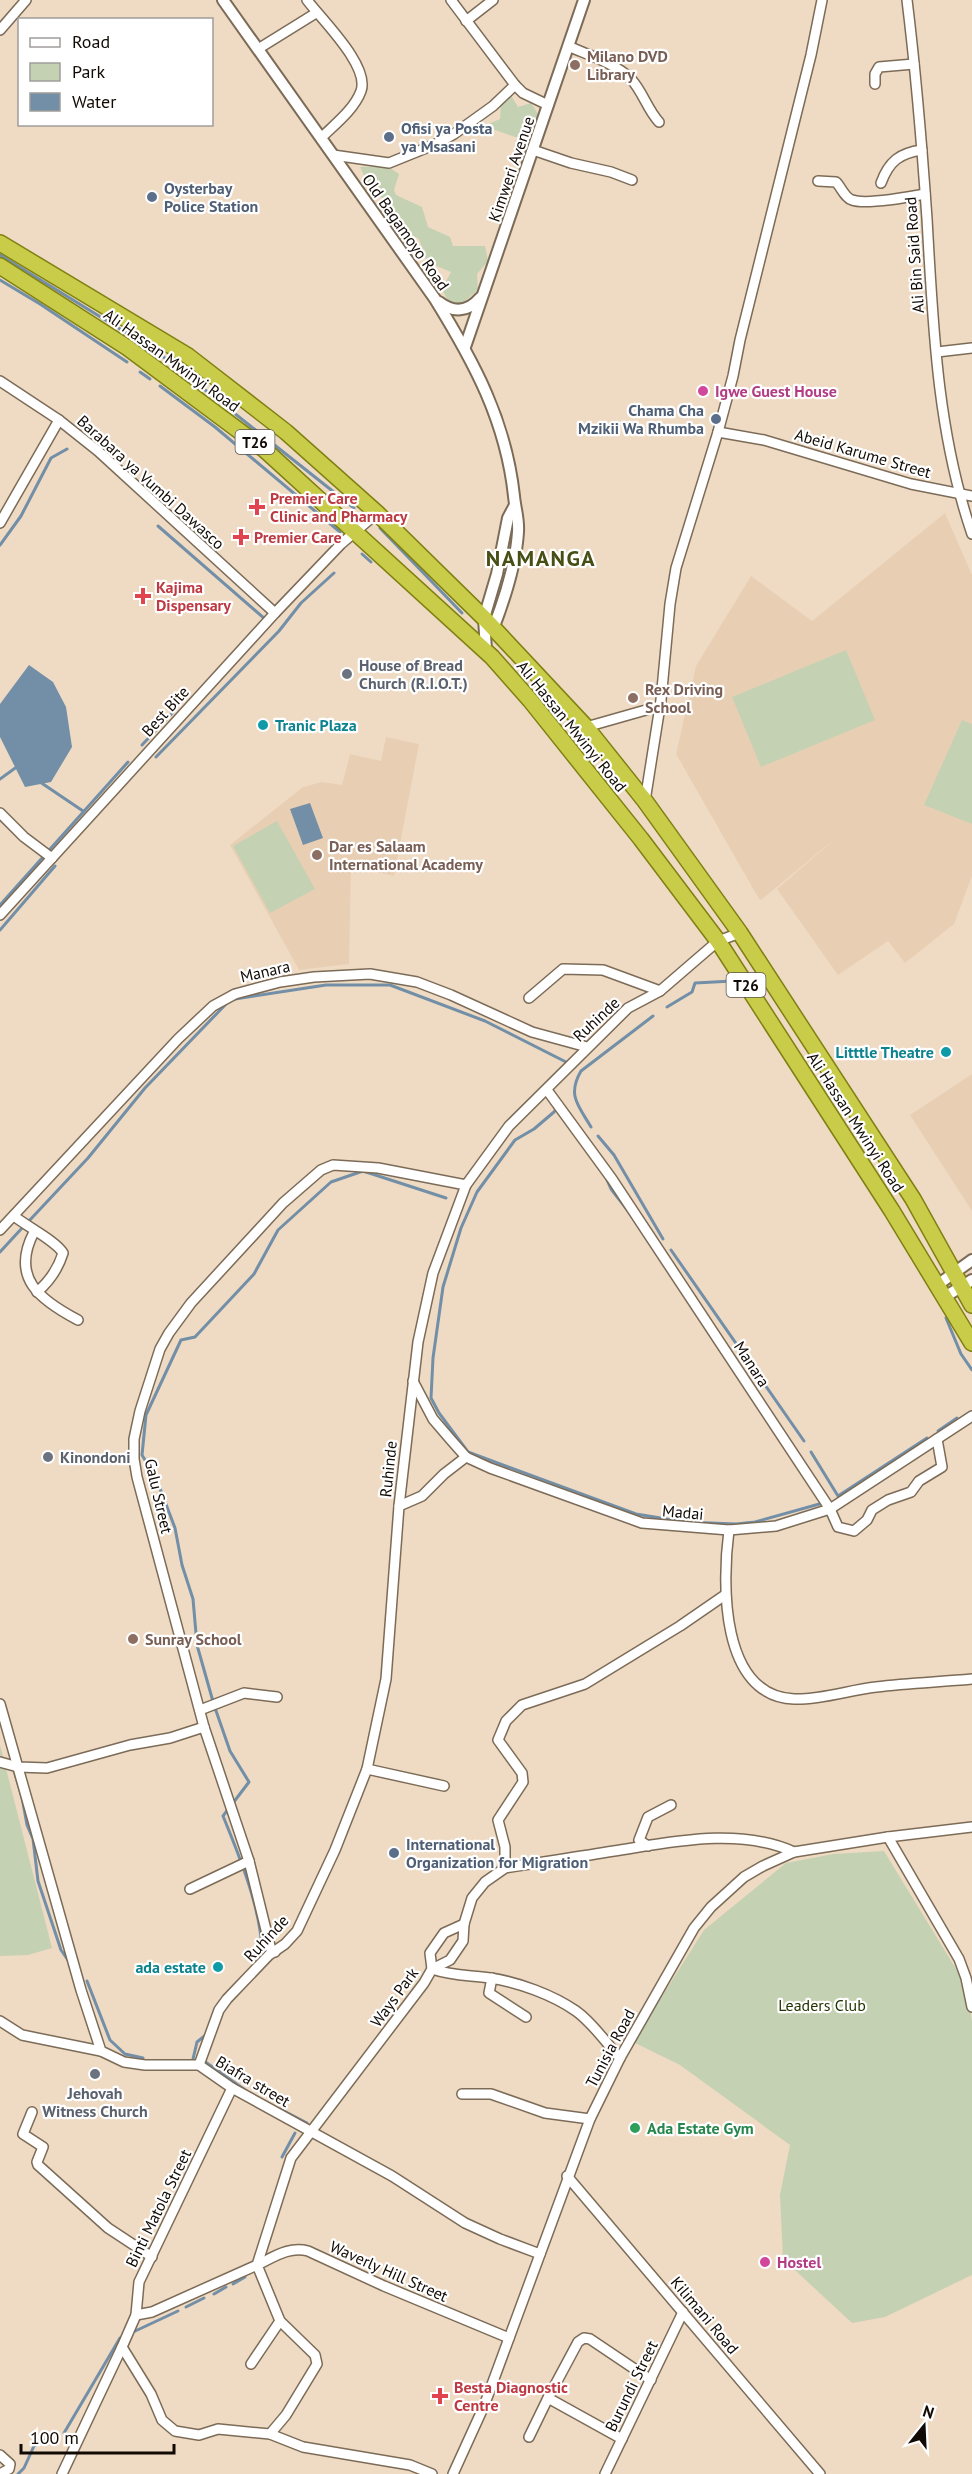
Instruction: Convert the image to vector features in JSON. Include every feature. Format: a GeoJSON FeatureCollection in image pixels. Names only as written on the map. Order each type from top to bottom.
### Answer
{"type":"FeatureCollection","features":[{"type":"Feature","properties":{"kind":"highway","name":"Ali Hassan Mwinyi Road"},"geometry":{"type":"LineString","coordinates":[[0,243],[188,356],[286,432],[377,513],[489,623],[586,728],[645,801],[740,933],[913,1199],[963,1280],[972,1305]]}},
{"type":"Feature","properties":{"kind":"highway","name":"Ali Hassan Mwinyi Road"},"geometry":{"type":"LineString","coordinates":[[0,266],[128,348],[265,450],[486,650],[530,700],[641,839],[718,941],[892,1211],[972,1344]]}},
{"type":"Feature","properties":{"kind":"street"},"geometry":{"type":"LineString","coordinates":[[0,30],[26,0]]}},
{"type":"Feature","properties":{"kind":"street","name":"Old Bagamoyo Road"},"geometry":{"type":"LineString","coordinates":[[223,0],[435,299],[465,346],[504,438],[515,505],[508,518],[489,623]]}},
{"type":"Feature","properties":{"kind":"street"},"geometry":{"type":"LineString","coordinates":[[307,0],[345,47],[358,69],[362,83],[357,99],[321,138]]}},
{"type":"Feature","properties":{"kind":"street"},"geometry":{"type":"LineString","coordinates":[[451,0],[515,85],[523,93],[548,105]]}},
{"type":"Feature","properties":{"kind":"street"},"geometry":{"type":"LineString","coordinates":[[466,21],[493,0]]}},
{"type":"Feature","properties":{"kind":"street","name":"Kimweri Avenue"},"geometry":{"type":"LineString","coordinates":[[465,346],[584,0]]}},
{"type":"Feature","properties":{"kind":"street"},"geometry":{"type":"LineString","coordinates":[[645,801],[660,706],[670,604],[676,568],[718,432],[811,56],[822,0]]}},
{"type":"Feature","properties":{"kind":"street","name":"Ali Bin Said Road"},"geometry":{"type":"LineString","coordinates":[[907,0],[922,150],[931,298],[945,427],[958,494]]}},
{"type":"Feature","properties":{"kind":"street"},"geometry":{"type":"LineString","coordinates":[[258,49],[316,13]]}},
{"type":"Feature","properties":{"kind":"street"},"geometry":{"type":"LineString","coordinates":[[568,46],[623,72],[632,80],[651,114],[659,122]]}},
{"type":"Feature","properties":{"kind":"street"},"geometry":{"type":"LineString","coordinates":[[875,84],[875,74],[879,67],[914,64]]}},
{"type":"Feature","properties":{"kind":"street"},"geometry":{"type":"LineString","coordinates":[[333,155],[389,163],[436,144],[469,125],[515,85]]}},
{"type":"Feature","properties":{"kind":"street"},"geometry":{"type":"LineString","coordinates":[[533,150],[571,163],[600,168],[632,180]]}},
{"type":"Feature","properties":{"kind":"street"},"geometry":{"type":"LineString","coordinates":[[882,183],[888,166],[897,158],[922,150]]}},
{"type":"Feature","properties":{"kind":"street"},"geometry":{"type":"LineString","coordinates":[[818,182],[836,182],[847,197],[854,201],[925,194]]}},
{"type":"Feature","properties":{"kind":"street"},"geometry":{"type":"LineString","coordinates":[[435,299],[448,308],[465,309],[472,306],[483,292]]}},
{"type":"Feature","properties":{"kind":"street"},"geometry":{"type":"LineString","coordinates":[[937,352],[972,348]]}},
{"type":"Feature","properties":{"kind":"street","name":"Barabara ya Vumbi Dawasco"},"geometry":{"type":"LineString","coordinates":[[0,381],[59,420],[98,451],[275,613]]}},
{"type":"Feature","properties":{"kind":"street"},"geometry":{"type":"LineString","coordinates":[[0,523],[3,511],[59,420]]}},
{"type":"Feature","properties":{"kind":"street","name":"Abeid Karume Street"},"geometry":{"type":"LineString","coordinates":[[718,432],[764,440],[911,484],[958,494]]}},
{"type":"Feature","properties":{"kind":"street"},"geometry":{"type":"LineString","coordinates":[[972,496],[958,494],[972,534]]}},
{"type":"Feature","properties":{"kind":"street","name":"Best Bite"},"geometry":{"type":"LineString","coordinates":[[0,915],[275,613],[341,544],[377,513]]}},
{"type":"Feature","properties":{"kind":"street"},"geometry":{"type":"LineString","coordinates":[[486,650],[489,623]]}},
{"type":"Feature","properties":{"kind":"street"},"geometry":{"type":"LineString","coordinates":[[586,728],[660,706]]}},
{"type":"Feature","properties":{"kind":"street"},"geometry":{"type":"LineString","coordinates":[[0,813],[24,837],[52,858]]}},
{"type":"Feature","properties":{"kind":"street"},"geometry":{"type":"LineString","coordinates":[[718,941],[740,933]]}},
{"type":"Feature","properties":{"kind":"street","name":"Ruhinde"},"geometry":{"type":"LineString","coordinates":[[199,2065],[219,2010],[227,1999],[269,1955],[297,1931],[316,1894],[367,1769],[386,1679],[399,1506],[423,1314],[433,1274],[454,1212],[466,1185],[509,1126],[587,1047],[628,1008],[660,991],[718,941]]}},
{"type":"Feature","properties":{"kind":"street"},"geometry":{"type":"LineString","coordinates":[[529,998],[563,969],[603,970],[660,991]]}},
{"type":"Feature","properties":{"kind":"street","name":"Manara"},"geometry":{"type":"LineString","coordinates":[[0,1230],[178,1039],[213,1006],[252,988],[314,977],[370,974],[417,982],[451,994],[532,1032],[587,1047]]}},
{"type":"Feature","properties":{"kind":"street","name":"Manara"},"geometry":{"type":"LineString","coordinates":[[547,1090],[580,1131],[612,1179],[830,1509],[838,1527],[854,1531],[867,1521],[872,1510],[888,1500],[911,1492],[919,1480],[942,1467],[937,1439]]}},
{"type":"Feature","properties":{"kind":"street","name":"Galu Street"},"geometry":{"type":"LineString","coordinates":[[275,1952],[271,1950],[249,1861],[204,1727],[134,1460],[134,1439],[140,1411],[160,1349],[168,1333],[229,1260],[283,1203],[321,1170],[333,1165],[378,1168],[466,1185]]}},
{"type":"Feature","properties":{"kind":"street"},"geometry":{"type":"LineString","coordinates":[[14,1216],[28,1228],[59,1247],[63,1253],[48,1283],[37,1292]]}},
{"type":"Feature","properties":{"kind":"street"},"geometry":{"type":"LineString","coordinates":[[28,1228],[26,1275],[37,1292],[61,1311],[78,1320]]}},
{"type":"Feature","properties":{"kind":"street"},"geometry":{"type":"LineString","coordinates":[[940,1292],[963,1280],[972,1260]]}},
{"type":"Feature","properties":{"kind":"street","name":"Madai"},"geometry":{"type":"LineString","coordinates":[[413,1381],[433,1419],[466,1457],[489,1468],[642,1523],[729,1530],[776,1526],[830,1509],[972,1416]]}},
{"type":"Feature","properties":{"kind":"street"},"geometry":{"type":"LineString","coordinates":[[399,1506],[422,1496],[456,1463],[466,1457]]}},
{"type":"Feature","properties":{"kind":"street"},"geometry":{"type":"LineString","coordinates":[[729,1530],[724,1595],[741,1663],[749,1678],[762,1689],[777,1696],[794,1699],[815,1698],[873,1687],[972,1678]]}},
{"type":"Feature","properties":{"kind":"street"},"geometry":{"type":"LineString","coordinates":[[505,1868],[504,1847],[498,1820],[523,1782],[522,1773],[498,1740],[506,1720],[522,1705],[585,1684],[680,1626],[724,1595]]}},
{"type":"Feature","properties":{"kind":"street"},"geometry":{"type":"LineString","coordinates":[[200,1710],[244,1693],[276,1697]]}},
{"type":"Feature","properties":{"kind":"street"},"geometry":{"type":"LineString","coordinates":[[0,1704],[81,1989],[101,2051]]}},
{"type":"Feature","properties":{"kind":"street"},"geometry":{"type":"LineString","coordinates":[[0,1762],[18,1767],[47,1768],[130,1745],[170,1738],[204,1727]]}},
{"type":"Feature","properties":{"kind":"street"},"geometry":{"type":"LineString","coordinates":[[367,1769],[444,1786]]}},
{"type":"Feature","properties":{"kind":"street"},"geometry":{"type":"LineString","coordinates":[[644,1843],[648,1817],[671,1805]]}},
{"type":"Feature","properties":{"kind":"street","name":"Tunisia Road"},"geometry":{"type":"LineString","coordinates":[[453,2474],[484,2406],[567,2176],[590,2119],[620,2058],[694,1928],[711,1907],[744,1877],[794,1852],[972,1827]]}},
{"type":"Feature","properties":{"kind":"street"},"geometry":{"type":"LineString","coordinates":[[888,1837],[959,1959],[972,2007]]}},
{"type":"Feature","properties":{"kind":"street","name":"Ways Park"},"geometry":{"type":"LineString","coordinates":[[257,2265],[291,2158],[418,1991],[432,1969],[450,1960],[463,1941],[464,1924],[472,1898],[485,1882],[505,1868],[601,1853],[644,1843],[735,1840],[782,1847],[794,1852]]}},
{"type":"Feature","properties":{"kind":"street"},"geometry":{"type":"LineString","coordinates":[[190,1889],[249,1861]]}},
{"type":"Feature","properties":{"kind":"street"},"geometry":{"type":"LineString","coordinates":[[464,1924],[444,1933],[430,1953],[432,1969],[452,1976],[492,1978],[526,1988],[577,2012],[620,2058]]}},
{"type":"Feature","properties":{"kind":"street"},"geometry":{"type":"LineString","coordinates":[[492,1978],[489,1993],[513,2006],[526,2017]]}},
{"type":"Feature","properties":{"kind":"street","name":"Biafra street"},"geometry":{"type":"LineString","coordinates":[[0,2021],[22,2035],[101,2051],[124,2062],[145,2066],[199,2065],[232,2088],[392,2176],[465,2223],[540,2254]]}},
{"type":"Feature","properties":{"kind":"street","name":"Binti Matola Street"},"geometry":{"type":"LineString","coordinates":[[66,2472],[136,2314],[139,2282],[232,2088]]}},
{"type":"Feature","properties":{"kind":"street"},"geometry":{"type":"LineString","coordinates":[[462,2094],[491,2094],[545,2113],[590,2119]]}},
{"type":"Feature","properties":{"kind":"street"},"geometry":{"type":"LineString","coordinates":[[32,2112],[23,2134],[43,2147],[38,2165],[108,2228],[152,2257]]}},
{"type":"Feature","properties":{"kind":"street","name":"Kilimani Road"},"geometry":{"type":"LineString","coordinates":[[567,2176],[820,2474]]}},
{"type":"Feature","properties":{"kind":"street","name":"Waverly Hill Street"},"geometry":{"type":"LineString","coordinates":[[257,2265],[289,2250],[308,2251],[384,2286],[509,2338]]}},
{"type":"Feature","properties":{"kind":"street"},"geometry":{"type":"LineString","coordinates":[[136,2314],[152,2312],[257,2265],[280,2321],[315,2355],[317,2364],[286,2415],[270,2434]]}},
{"type":"Feature","properties":{"kind":"street","name":"Burundi Street"},"geometry":{"type":"LineString","coordinates":[[605,2474],[683,2312]]}},
{"type":"Feature","properties":{"kind":"street"},"geometry":{"type":"LineString","coordinates":[[251,2364],[280,2321]]}},
{"type":"Feature","properties":{"kind":"street"},"geometry":{"type":"LineString","coordinates":[[529,2437],[578,2342],[584,2338],[590,2339],[651,2380]]}},
{"type":"Feature","properties":{"kind":"street"},"geometry":{"type":"LineString","coordinates":[[123,2347],[152,2394],[162,2420],[175,2431],[199,2435],[218,2429],[270,2434],[303,2447],[410,2465],[432,2474]]}},
{"type":"Feature","properties":{"kind":"street"},"geometry":{"type":"LineString","coordinates":[[548,2398],[622,2439]]}},
{"type":"Feature","properties":{"kind":"street"},"geometry":{"type":"LineString","coordinates":[[0,2455],[10,2464],[9,2469],[0,2474]]}},
{"type":"Feature","properties":{"kind":"shaded area"},"geometry":{"type":"Polygon","coordinates":[[[945,513],[972,575],[972,876],[954,924],[905,963],[888,941],[838,975],[777,889],[842,833],[761,900],[759,899],[676,754],[696,666],[751,576],[812,621],[945,513]]]}},
{"type":"Feature","properties":{"kind":"shaded area","name":"Dar es Salaam International Academy"},"geometry":{"type":"Polygon","coordinates":[[[386,737],[419,744],[394,876],[351,866],[349,964],[299,970],[230,845],[303,787],[322,782],[342,785],[350,754],[381,761],[386,737]]]}},
{"type":"Feature","properties":{"kind":"shaded area"},"geometry":{"type":"Polygon","coordinates":[[[972,1074],[972,1211],[910,1115],[972,1074]]]}},
{"type":"Feature","properties":{"kind":"green space"},"geometry":{"type":"Polygon","coordinates":[[[509,92],[518,107],[531,103],[540,117],[526,137],[515,137],[484,126],[500,119],[501,102],[509,92]]]}},
{"type":"Feature","properties":{"kind":"green space"},"geometry":{"type":"Polygon","coordinates":[[[387,166],[399,174],[394,190],[396,195],[422,207],[428,227],[450,237],[453,246],[485,246],[488,261],[477,274],[478,290],[461,304],[448,301],[442,289],[451,272],[427,262],[419,239],[396,226],[389,202],[371,191],[360,167],[387,166]]]}},
{"type":"Feature","properties":{"kind":"green space"},"geometry":{"type":"Polygon","coordinates":[[[846,650],[875,720],[761,767],[732,697],[846,650]]]}},
{"type":"Feature","properties":{"kind":"green space"},"geometry":{"type":"Polygon","coordinates":[[[962,720],[972,724],[972,824],[924,805],[962,720]]]}},
{"type":"Feature","properties":{"kind":"green space"},"geometry":{"type":"Polygon","coordinates":[[[277,821],[315,889],[270,913],[233,846],[277,821]]]}},
{"type":"Feature","properties":{"kind":"green space"},"geometry":{"type":"Polygon","coordinates":[[[0,1745],[52,1948],[28,1955],[0,1956],[0,1745]]]}},
{"type":"Feature","properties":{"kind":"green space","name":"Leaders Club"},"geometry":{"type":"Polygon","coordinates":[[[884,1851],[967,1987],[972,2021],[972,2275],[885,2317],[852,2323],[783,2259],[780,2195],[790,2145],[680,2065],[633,2042],[704,1930],[786,1863],[833,1854],[884,1851]]]}},
{"type":"Feature","properties":{"kind":"water"},"geometry":{"type":"Polygon","coordinates":[[[29,665],[53,682],[66,707],[72,747],[51,782],[25,787],[0,737],[0,704],[29,665]]]}},
{"type":"Feature","properties":{"kind":"water"},"geometry":{"type":"Polygon","coordinates":[[[310,803],[323,838],[303,845],[290,809],[310,803]]]}},
{"type":"Feature","properties":{"kind":"waterway"},"geometry":{"type":"LineString","coordinates":[[0,255],[133,337]]}},
{"type":"Feature","properties":{"kind":"waterway"},"geometry":{"type":"LineString","coordinates":[[0,280],[127,362]]}},
{"type":"Feature","properties":{"kind":"waterway"},"geometry":{"type":"LineString","coordinates":[[161,355],[354,508]]}},
{"type":"Feature","properties":{"kind":"waterway"},"geometry":{"type":"LineString","coordinates":[[140,372],[150,379]]}},
{"type":"Feature","properties":{"kind":"waterway"},"geometry":{"type":"LineString","coordinates":[[160,386],[215,427],[340,532]]}},
{"type":"Feature","properties":{"kind":"waterway"},"geometry":{"type":"LineString","coordinates":[[0,545],[21,516],[51,458],[67,449]]}},
{"type":"Feature","properties":{"kind":"waterway"},"geometry":{"type":"LineString","coordinates":[[158,526],[265,619]]}},
{"type":"Feature","properties":{"kind":"waterway"},"geometry":{"type":"LineString","coordinates":[[380,528],[462,613]]}},
{"type":"Feature","properties":{"kind":"waterway"},"geometry":{"type":"LineString","coordinates":[[362,554],[371,562]]}},
{"type":"Feature","properties":{"kind":"waterway"},"geometry":{"type":"LineString","coordinates":[[156,757],[279,631],[301,603],[334,573]]}},
{"type":"Feature","properties":{"kind":"waterway"},"geometry":{"type":"LineString","coordinates":[[142,745],[176,709]]}},
{"type":"Feature","properties":{"kind":"waterway"},"geometry":{"type":"LineString","coordinates":[[0,905],[128,762]]}},
{"type":"Feature","properties":{"kind":"waterway"},"geometry":{"type":"LineString","coordinates":[[0,779],[18,766]]}},
{"type":"Feature","properties":{"kind":"waterway"},"geometry":{"type":"LineString","coordinates":[[40,782],[83,811]]}},
{"type":"Feature","properties":{"kind":"waterway"},"geometry":{"type":"LineString","coordinates":[[0,930],[55,866]]}},
{"type":"Feature","properties":{"kind":"waterway"},"geometry":{"type":"LineString","coordinates":[[667,1007],[692,992],[695,983],[733,981]]}},
{"type":"Feature","properties":{"kind":"waterway"},"geometry":{"type":"LineString","coordinates":[[235,999],[326,985],[390,985],[485,1021],[568,1063]]}},
{"type":"Feature","properties":{"kind":"waterway"},"geometry":{"type":"LineString","coordinates":[[28,1222],[88,1158],[145,1088],[227,1003]]}},
{"type":"Feature","properties":{"kind":"waterway"},"geometry":{"type":"LineString","coordinates":[[591,1127],[576,1100],[575,1087],[581,1071],[653,1016]]}},
{"type":"Feature","properties":{"kind":"waterway"},"geometry":{"type":"LineString","coordinates":[[561,1106],[599,1162],[611,1189],[643,1230],[796,1458],[823,1503],[755,1522],[736,1524],[685,1522],[636,1514],[468,1452],[439,1413],[431,1398],[433,1358],[443,1287],[461,1228],[477,1192],[515,1140],[534,1129],[557,1107],[561,1106]]}},
{"type":"Feature","properties":{"kind":"waterway"},"geometry":{"type":"LineString","coordinates":[[598,1136],[614,1155],[663,1239]]}},
{"type":"Feature","properties":{"kind":"waterway"},"geometry":{"type":"LineString","coordinates":[[233,1803],[249,1782],[230,1751],[214,1705],[197,1645],[193,1599],[182,1565],[175,1528],[156,1478],[142,1455],[146,1415],[181,1340],[195,1337],[254,1274],[278,1230],[331,1182],[363,1171],[446,1198]]}},
{"type":"Feature","properties":{"kind":"waterway"},"geometry":{"type":"LineString","coordinates":[[0,1252],[23,1227]]}},
{"type":"Feature","properties":{"kind":"waterway"},"geometry":{"type":"LineString","coordinates":[[671,1250],[804,1441]]}},
{"type":"Feature","properties":{"kind":"waterway"},"geometry":{"type":"LineString","coordinates":[[946,1318],[961,1354],[972,1370]]}},
{"type":"Feature","properties":{"kind":"waterway"},"geometry":{"type":"LineString","coordinates":[[938,1431],[957,1418]]}},
{"type":"Feature","properties":{"kind":"waterway"},"geometry":{"type":"LineString","coordinates":[[811,1452],[838,1496],[927,1438]]}},
{"type":"Feature","properties":{"kind":"waterway"},"geometry":{"type":"LineString","coordinates":[[13,1767],[27,1825],[33,1839],[38,1881],[61,1950],[70,1963]]}},
{"type":"Feature","properties":{"kind":"waterway"},"geometry":{"type":"LineString","coordinates":[[229,1808],[223,1816],[253,1900],[262,1951]]}},
{"type":"Feature","properties":{"kind":"waterway"},"geometry":{"type":"LineString","coordinates":[[87,1981],[110,2040],[125,2054],[143,2058]]}},
{"type":"Feature","properties":{"kind":"waterway"},"geometry":{"type":"LineString","coordinates":[[193,2059],[197,2042],[207,2034]]}},
{"type":"Feature","properties":{"kind":"waterway"},"geometry":{"type":"LineString","coordinates":[[204,2061],[248,2092]]}},
{"type":"Feature","properties":{"kind":"waterway"},"geometry":{"type":"LineString","coordinates":[[280,2109],[307,2123]]}},
{"type":"Feature","properties":{"kind":"waterway"},"geometry":{"type":"LineString","coordinates":[[282,2157],[295,2133]]}},
{"type":"Feature","properties":{"kind":"waterway"},"geometry":{"type":"LineString","coordinates":[[233,2284],[245,2277]]}},
{"type":"Feature","properties":{"kind":"waterway"},"geometry":{"type":"LineString","coordinates":[[214,2294],[226,2287]]}},
{"type":"Feature","properties":{"kind":"waterway"},"geometry":{"type":"LineString","coordinates":[[186,2307],[204,2298]]}},
{"type":"Feature","properties":{"kind":"waterway"},"geometry":{"type":"LineString","coordinates":[[131,2333],[178,2311]]}},
{"type":"Feature","properties":{"kind":"waterway"},"geometry":{"type":"LineString","coordinates":[[64,2433],[120,2338]]}},
{"type":"Feature","properties":{"kind":"waterway"},"geometry":{"type":"LineString","coordinates":[[18,2474],[24,2468],[34,2446],[47,2439]]}},
{"type":"Feature","properties":{"kind":"place","name":"Milano DVD Library"},"geometry":{"type":"Point","coordinates":[575,65]}},
{"type":"Feature","properties":{"kind":"place","name":"Ofisi ya Posta ya Msasani"},"geometry":{"type":"Point","coordinates":[389,137]}},
{"type":"Feature","properties":{"kind":"place","name":"Oysterbay Police Station"},"geometry":{"type":"Point","coordinates":[152,197]}},
{"type":"Feature","properties":{"kind":"place","name":"Igwe Guest House"},"geometry":{"type":"Point","coordinates":[703,391]}},
{"type":"Feature","properties":{"kind":"place","name":"Chama Cha Mzikii Wa Rhumba"},"geometry":{"type":"Point","coordinates":[716,419]}},
{"type":"Feature","properties":{"kind":"place","name":"Premier Care Clinic and Pharmacy"},"geometry":{"type":"Point","coordinates":[257,507]}},
{"type":"Feature","properties":{"kind":"place","name":"Premier Care"},"geometry":{"type":"Point","coordinates":[241,537]}},
{"type":"Feature","properties":{"kind":"place","name":"Kajima Dispensary"},"geometry":{"type":"Point","coordinates":[143,596]}},
{"type":"Feature","properties":{"kind":"place","name":"House of Bread Church (R.I.O.T.)"},"geometry":{"type":"Point","coordinates":[347,674]}},
{"type":"Feature","properties":{"kind":"place","name":"Rex Driving School"},"geometry":{"type":"Point","coordinates":[633,698]}},
{"type":"Feature","properties":{"kind":"place","name":"Tranic Plaza"},"geometry":{"type":"Point","coordinates":[263,725]}},
{"type":"Feature","properties":{"kind":"place","name":"Dar es Salaam International Academy"},"geometry":{"type":"Point","coordinates":[317,855]}},
{"type":"Feature","properties":{"kind":"place","name":"Litttle Theatre"},"geometry":{"type":"Point","coordinates":[946,1052]}},
{"type":"Feature","properties":{"kind":"place","name":"Kinondoni"},"geometry":{"type":"Point","coordinates":[48,1457]}},
{"type":"Feature","properties":{"kind":"place","name":"Sunray School"},"geometry":{"type":"Point","coordinates":[133,1639]}},
{"type":"Feature","properties":{"kind":"place","name":"International Organization for Migration"},"geometry":{"type":"Point","coordinates":[394,1853]}},
{"type":"Feature","properties":{"kind":"place","name":"ada estate"},"geometry":{"type":"Point","coordinates":[218,1967]}},
{"type":"Feature","properties":{"kind":"place","name":"Jehovah Witness Church"},"geometry":{"type":"Point","coordinates":[95,2074]}},
{"type":"Feature","properties":{"kind":"place","name":"Ada Estate Gym"},"geometry":{"type":"Point","coordinates":[635,2128]}},
{"type":"Feature","properties":{"kind":"place","name":"Hostel"},"geometry":{"type":"Point","coordinates":[765,2262]}},
{"type":"Feature","properties":{"kind":"place","name":"Besta Diagnostic Centre"},"geometry":{"type":"Point","coordinates":[440,2396]}},
{"type":"Feature","properties":{"kind":"district","name":"NAMANGA"},"geometry":{"type":"Point","coordinates":[541,558]}}]}
